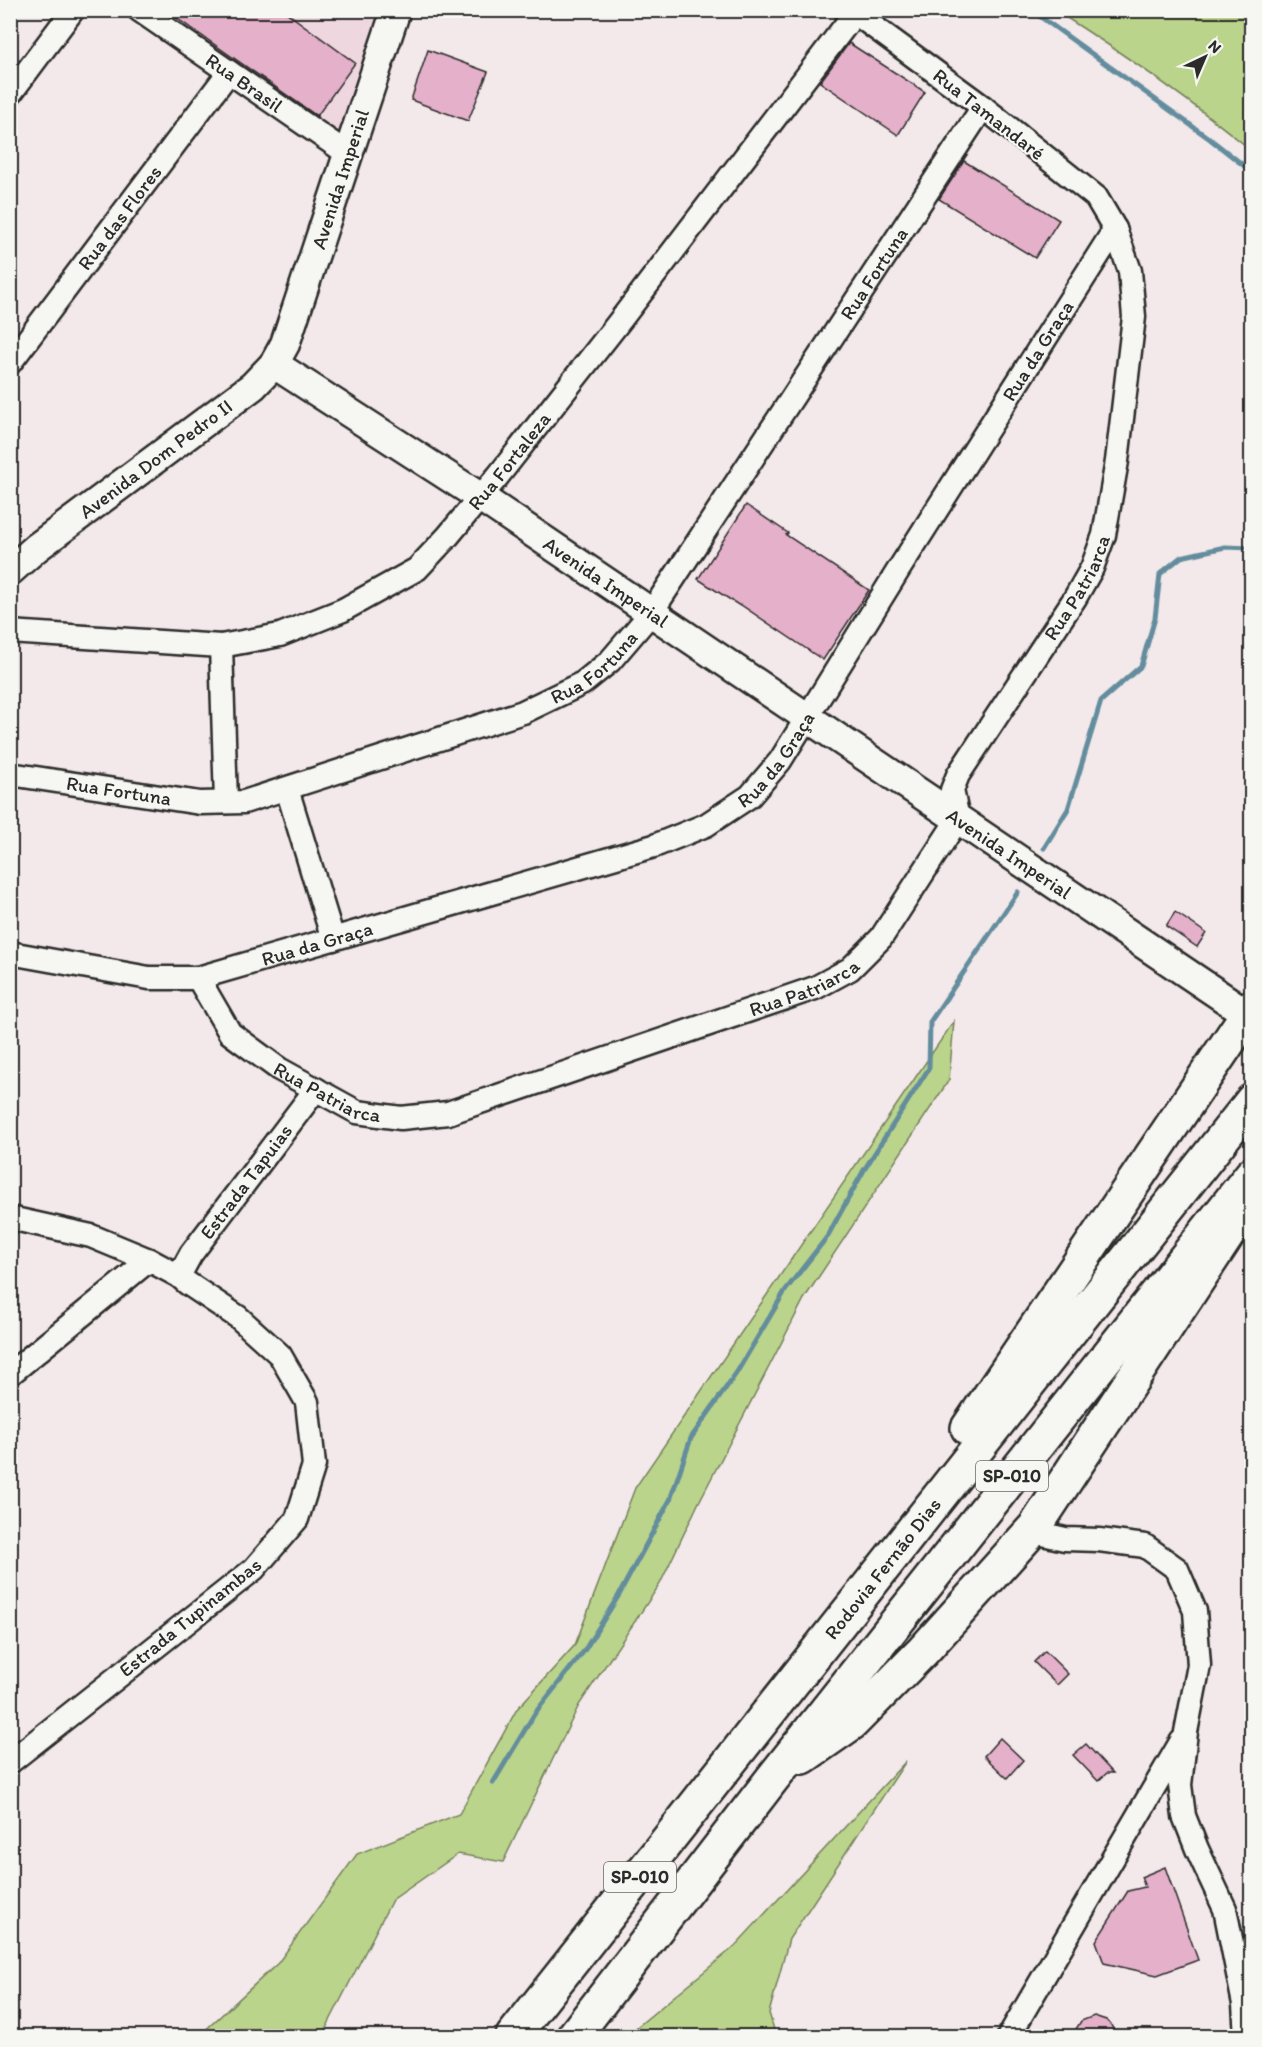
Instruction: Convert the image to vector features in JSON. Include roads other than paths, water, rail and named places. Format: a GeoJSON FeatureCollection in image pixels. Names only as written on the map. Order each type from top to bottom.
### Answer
{"type":"FeatureCollection","features":[{"type":"Feature","properties":{"kind":"highway"},"geometry":{"type":"LineString","coordinates":[[901,1544],[968,1428],[1249,1010]]}},
{"type":"Feature","properties":{"kind":"highway","name":"Rodovia Fernão Dias"},"geometry":{"type":"LineString","coordinates":[[513,2037],[1251,1101]]}},
{"type":"Feature","properties":{"kind":"highway","name":"SP-010"},"geometry":{"type":"LineString","coordinates":[[574,2037],[772,1779],[1251,1174]]}},
{"type":"Feature","properties":{"kind":"highway"},"geometry":{"type":"LineString","coordinates":[[772,1779],[852,1723],[923,1651],[1035,1527],[1251,1198]]}},
{"type":"Feature","properties":{"kind":"main road","name":"Avenida Imperial"},"geometry":{"type":"LineString","coordinates":[[396,10],[285,344],[273,364],[480,497],[958,819],[1249,1010]]}},
{"type":"Feature","properties":{"kind":"main road","name":"Avenida Dom Pedro II"},"geometry":{"type":"LineString","coordinates":[[10,571],[23,552],[253,386],[273,364]]}},
{"type":"Feature","properties":{"kind":"street"},"geometry":{"type":"LineString","coordinates":[[10,94],[73,10]]}},
{"type":"Feature","properties":{"kind":"street","name":"Rua Brasil"},"geometry":{"type":"LineString","coordinates":[[139,10],[348,154]]}},
{"type":"Feature","properties":{"kind":"street","name":"Rua Tamandaré"},"geometry":{"type":"LineString","coordinates":[[853,12],[983,107],[1096,197],[1115,229]]}},
{"type":"Feature","properties":{"kind":"street","name":"Rua Fortaleza"},"geometry":{"type":"LineString","coordinates":[[10,632],[221,646],[280,635],[343,610],[417,569],[480,497],[619,322],[853,12]]}},
{"type":"Feature","properties":{"kind":"street","name":"Rua das Flores"},"geometry":{"type":"LineString","coordinates":[[10,363],[229,72]]}},
{"type":"Feature","properties":{"kind":"street","name":"Rua Fortuna"},"geometry":{"type":"LineString","coordinates":[[10,774],[200,803],[244,802],[523,712],[584,683],[610,661],[651,613],[983,107]]}},
{"type":"Feature","properties":{"kind":"street","name":"Rua da Graça"},"geometry":{"type":"LineString","coordinates":[[198,978],[654,846],[706,825],[750,796],[780,761],[899,568],[1115,229]]}},
{"type":"Feature","properties":{"kind":"street","name":"Rua Patriarca"},"geometry":{"type":"LineString","coordinates":[[198,978],[230,1033],[279,1069],[357,1112],[401,1118],[448,1113],[815,988],[850,969],[881,938],[958,819],[952,790],[958,775],[1075,598],[1092,568],[1104,535],[1117,461],[1134,317],[1130,271],[1115,229]]}},
{"type":"Feature","properties":{"kind":"street"},"geometry":{"type":"LineString","coordinates":[[221,646],[226,802]]}},
{"type":"Feature","properties":{"kind":"street"},"geometry":{"type":"LineString","coordinates":[[286,789],[333,939]]}},
{"type":"Feature","properties":{"kind":"street"},"geometry":{"type":"LineString","coordinates":[[10,953],[149,978],[198,978]]}},
{"type":"Feature","properties":{"kind":"street","name":"Estrada Tapuias"},"geometry":{"type":"LineString","coordinates":[[179,1276],[191,1254],[316,1089]]}},
{"type":"Feature","properties":{"kind":"street"},"geometry":{"type":"LineString","coordinates":[[10,1218],[91,1236],[149,1260],[10,1374]]}},
{"type":"Feature","properties":{"kind":"street","name":"Estrada Tupinambas"},"geometry":{"type":"LineString","coordinates":[[10,1762],[254,1569],[297,1519],[314,1465],[307,1402],[280,1355],[238,1317],[187,1284],[179,1276],[149,1260]]}},
{"type":"Feature","properties":{"kind":"street"},"geometry":{"type":"LineString","coordinates":[[1035,1527],[1043,1534],[1065,1539],[1098,1540],[1145,1546],[1177,1569],[1195,1611],[1199,1665],[1186,1732],[1180,1785],[1184,1816],[1226,1909],[1244,2004],[1246,2037]]}},
{"type":"Feature","properties":{"kind":"street"},"geometry":{"type":"LineString","coordinates":[[1009,2037],[1186,1732]]}},
{"type":"Feature","properties":{"kind":"waterway"},"geometry":{"type":"LineString","coordinates":[[1031,10],[1252,172]]}},
{"type":"Feature","properties":{"kind":"waterway"},"geometry":{"type":"LineString","coordinates":[[1044,848],[1068,809],[1101,701],[1141,666],[1155,618],[1160,574],[1181,557],[1225,547],[1252,548]]}},
{"type":"Feature","properties":{"kind":"waterway"},"geometry":{"type":"LineString","coordinates":[[493,1783],[535,1713],[584,1651],[619,1595],[670,1500],[691,1438],[737,1372],[785,1291],[827,1237],[864,1170],[929,1068],[930,1022],[1018,892]]}}]}
